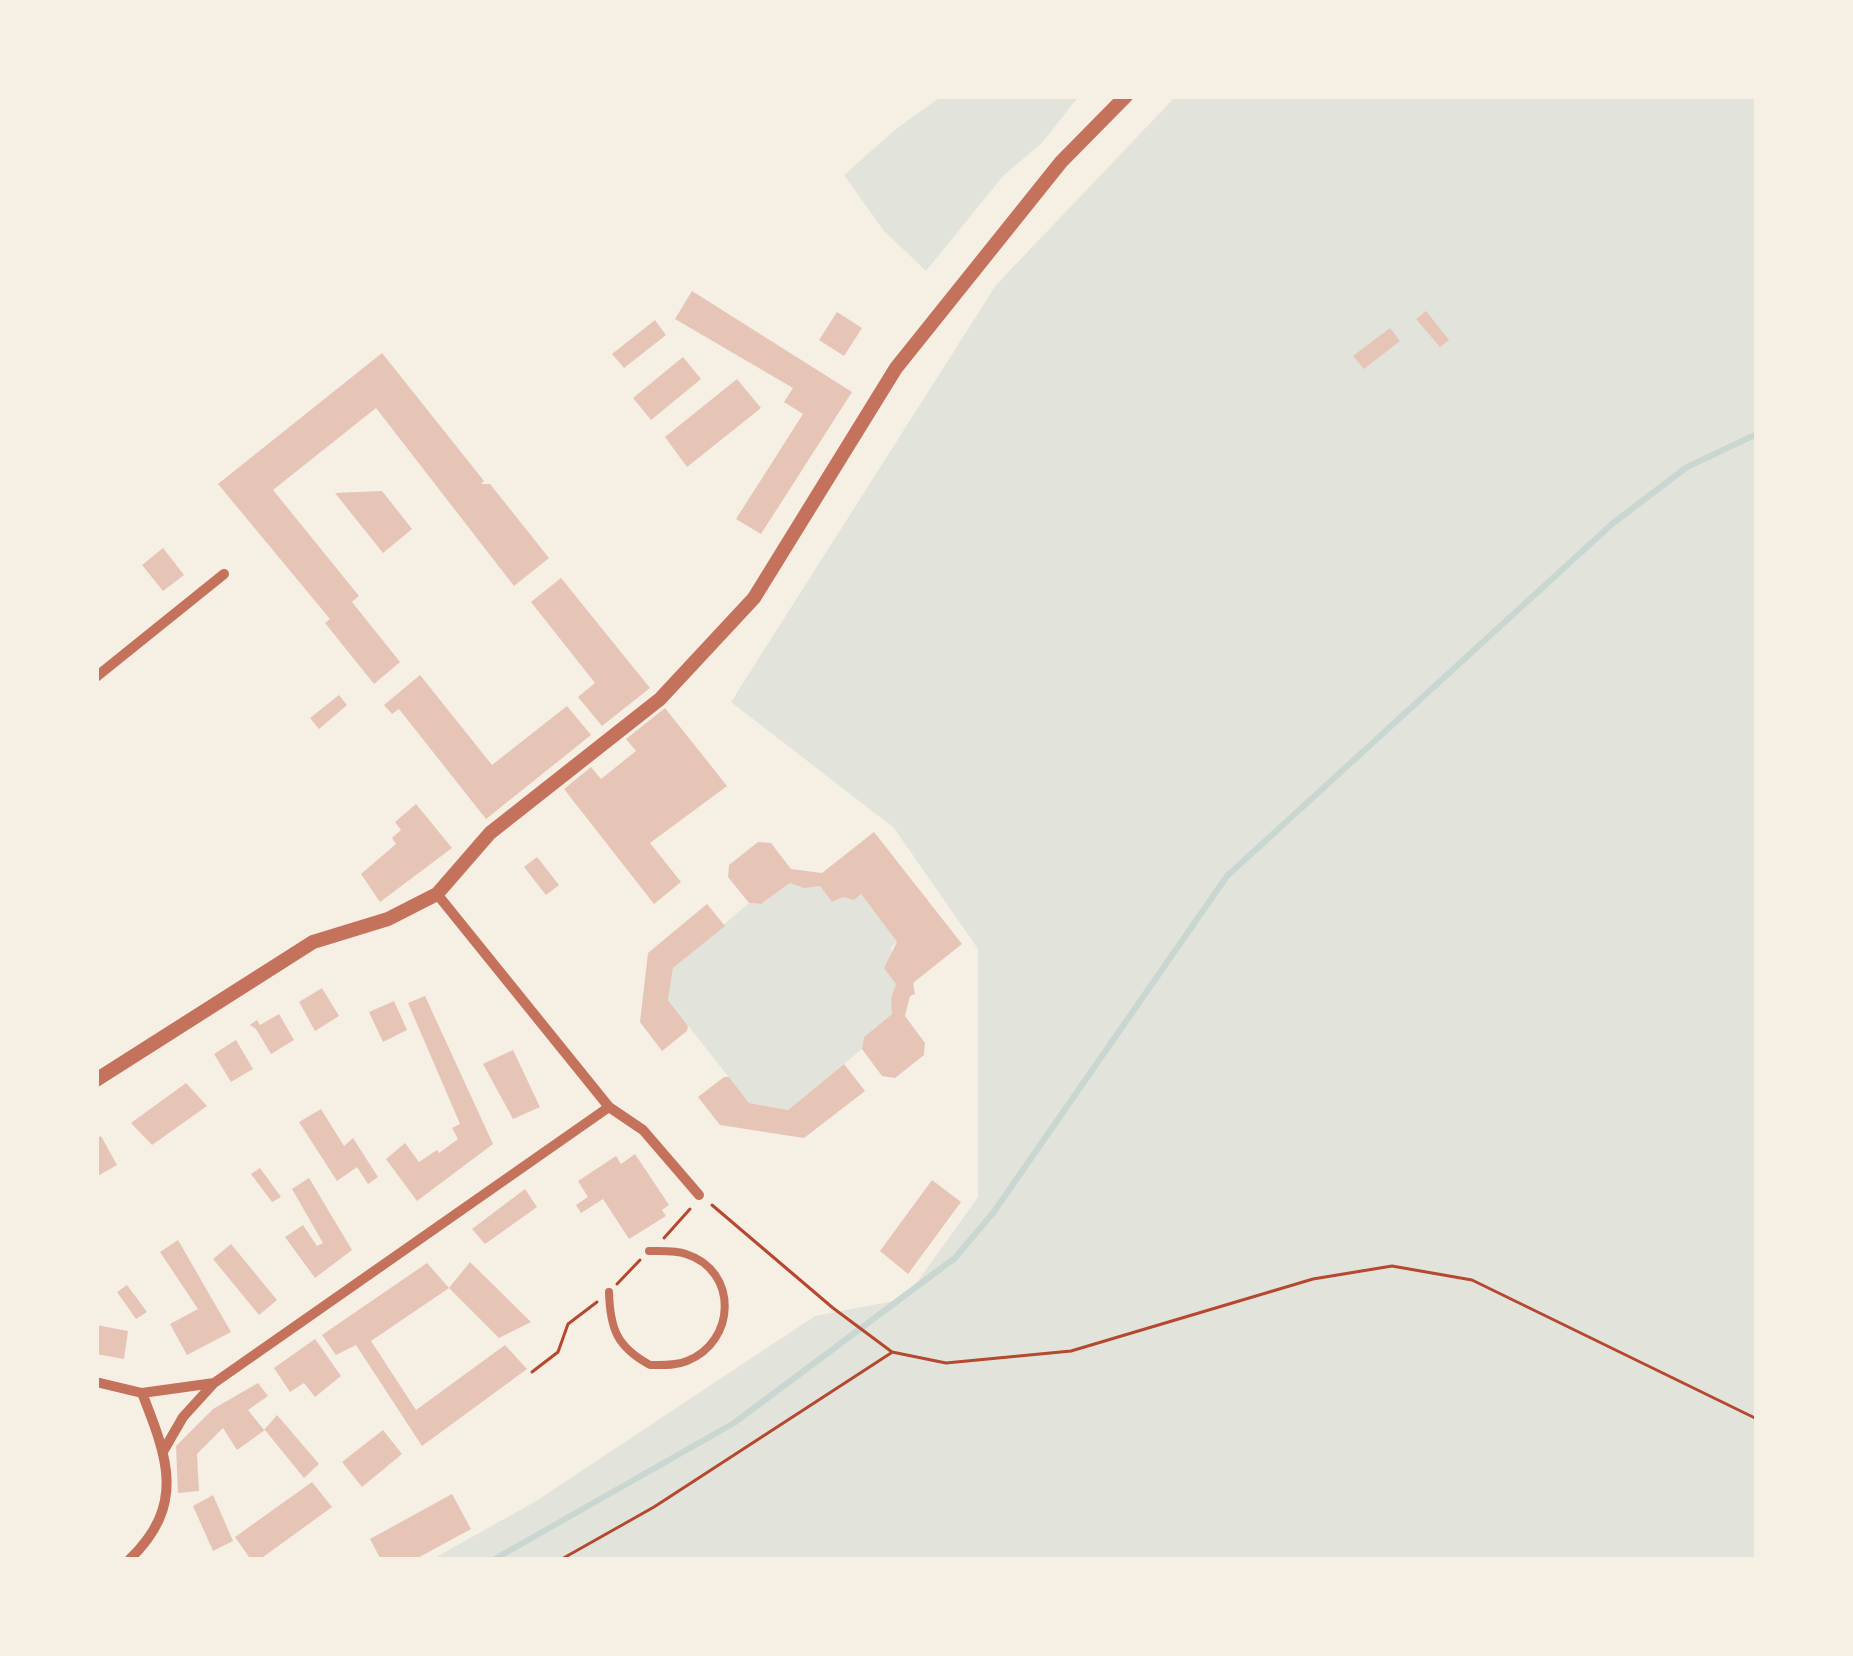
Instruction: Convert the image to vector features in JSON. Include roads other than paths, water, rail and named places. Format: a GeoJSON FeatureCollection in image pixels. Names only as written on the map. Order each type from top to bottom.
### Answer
{"type":"FeatureCollection","features":[{"type":"Feature","properties":{"kind":"street"},"geometry":{"type":"LineString","coordinates":[[96,1080],[314,942],[388,920],[437,894],[490,833],[660,699],[754,598],[896,368],[1061,162],[1126,96]]}},
{"type":"Feature","properties":{"kind":"street"},"geometry":{"type":"LineString","coordinates":[[96,677],[224,574]]}},
{"type":"Feature","properties":{"kind":"street"},"geometry":{"type":"LineString","coordinates":[[437,894],[609,1107],[643,1130],[699,1195]]}},
{"type":"Feature","properties":{"kind":"street"},"geometry":{"type":"LineString","coordinates":[[164,1450],[183,1417],[214,1383],[609,1107]]}},
{"type":"Feature","properties":{"kind":"street"},"geometry":{"type":"LineString","coordinates":[[609,1292],[610,1321],[618,1342],[650,1365],[691,1360],[711,1345],[724,1328],[726,1297],[718,1278],[704,1263],[684,1253],[649,1251]]}},
{"type":"Feature","properties":{"kind":"street"},"geometry":{"type":"LineString","coordinates":[[96,1382],[142,1394],[214,1383]]}},
{"type":"Feature","properties":{"kind":"street"},"geometry":{"type":"LineString","coordinates":[[129,1560],[154,1535],[165,1509],[164,1450],[142,1394]]}},
{"type":"Feature","properties":{"kind":"waterway"},"geometry":{"type":"LineString","coordinates":[[493,1560],[734,1423],[955,1258],[993,1213],[1227,876],[1612,524],[1687,467],[1757,434]]}}]}
